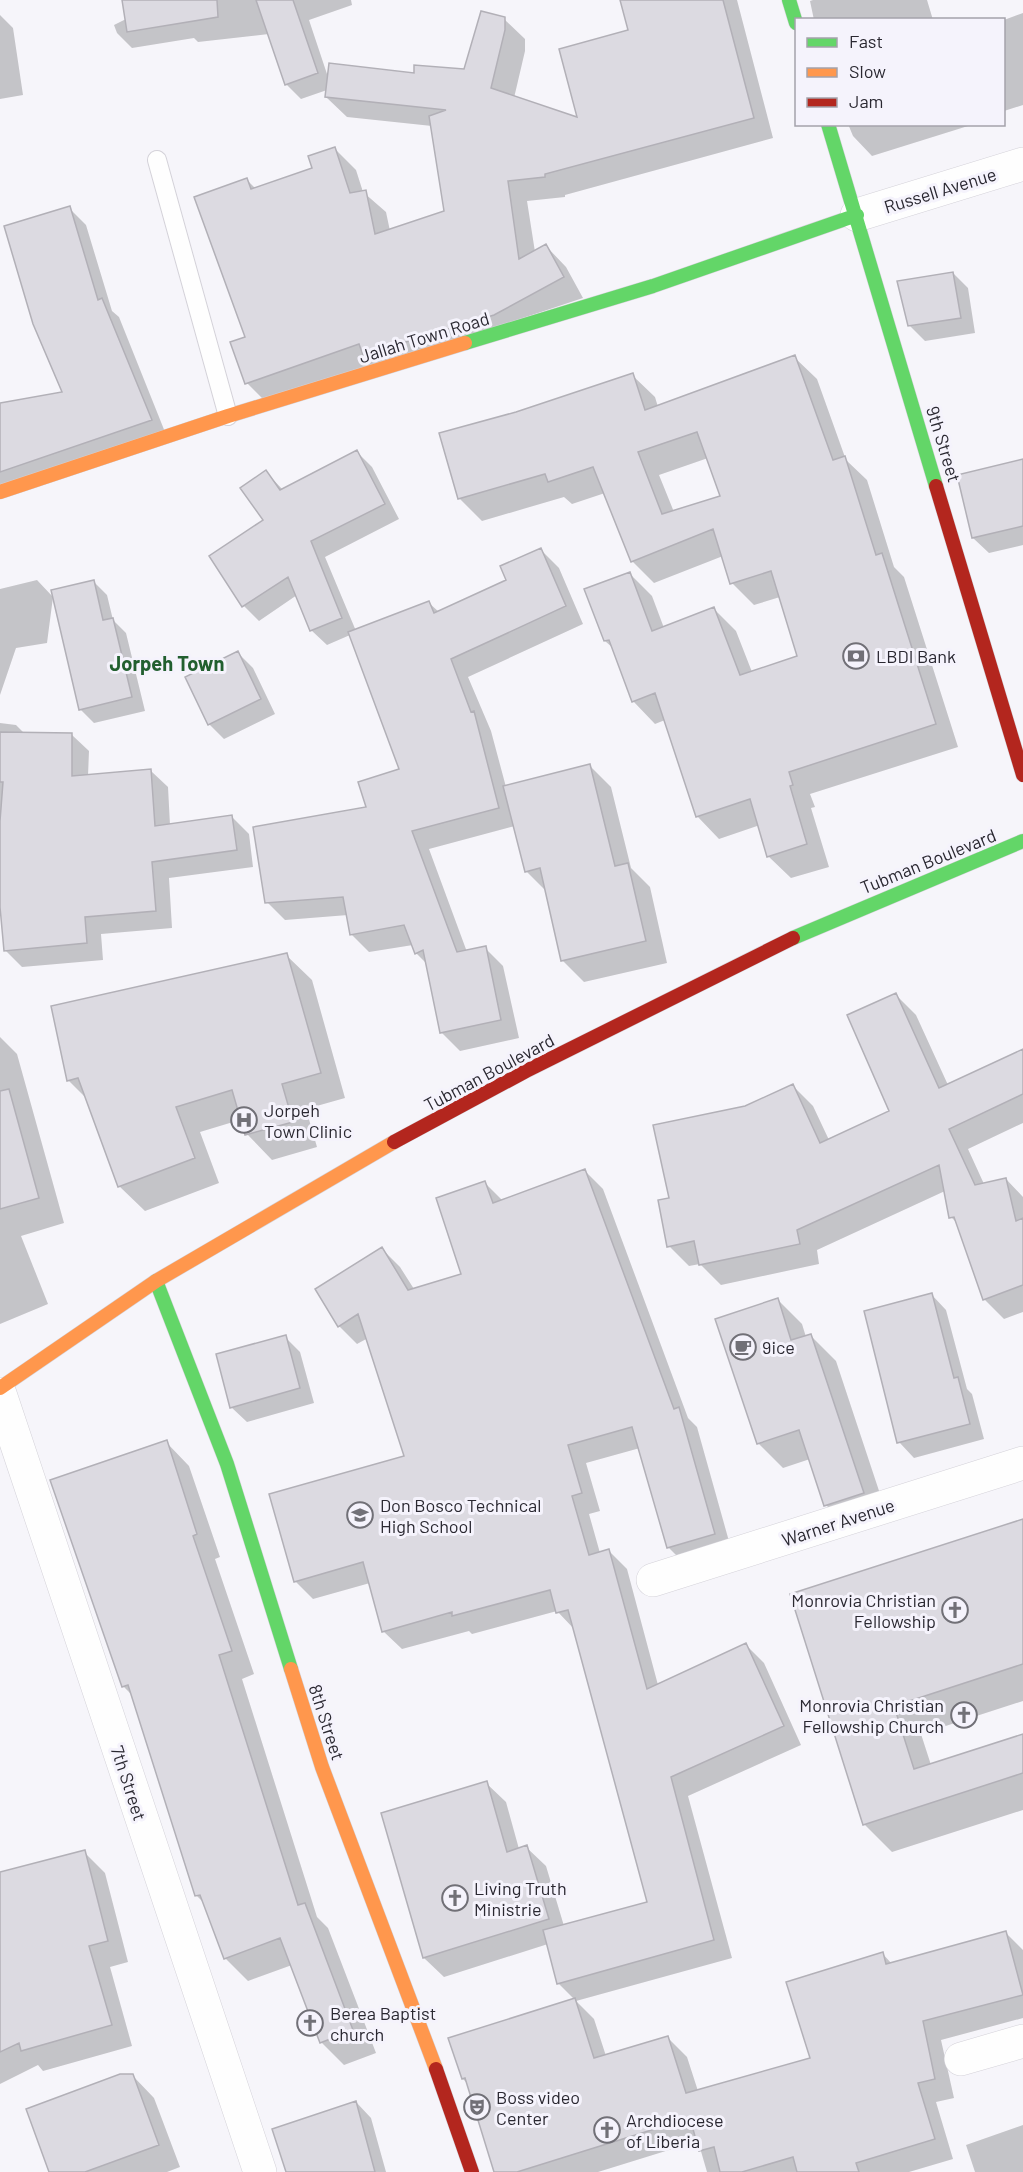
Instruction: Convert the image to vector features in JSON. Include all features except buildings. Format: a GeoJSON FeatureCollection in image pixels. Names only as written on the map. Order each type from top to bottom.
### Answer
{"type":"FeatureCollection","features":[{"type":"Feature","properties":{"kind":"main road"},"geometry":{"type":"LineString","coordinates":[[789,0],[795,20]]}},
{"type":"Feature","properties":{"kind":"main road","name":"9th Street"},"geometry":{"type":"LineString","coordinates":[[829,126],[1023,775]]}},
{"type":"Feature","properties":{"kind":"main road","name":"Jallah Town Road"},"geometry":{"type":"LineString","coordinates":[[0,492],[228,416],[653,286],[857,215]]}},
{"type":"Feature","properties":{"kind":"main road","name":"Tubman Boulevard"},"geometry":{"type":"LineString","coordinates":[[0,1388],[156,1281],[367,1156],[537,1066],[803,933],[1023,841]]}},
{"type":"Feature","properties":{"kind":"main road","name":"8th Street"},"geometry":{"type":"LineString","coordinates":[[156,1281],[227,1464],[322,1767],[451,2109],[472,2172]]}},
{"type":"Feature","properties":{"kind":"street","name":"Russell Avenue"},"geometry":{"type":"LineString","coordinates":[[857,215],[1023,164]]}},
{"type":"Feature","properties":{"kind":"street","name":"7th Street"},"geometry":{"type":"LineString","coordinates":[[0,1394],[260,2172]]}},
{"type":"Feature","properties":{"kind":"street","name":"Warner Avenue"},"geometry":{"type":"LineString","coordinates":[[654,1580],[1023,1463]]}},
{"type":"Feature","properties":{"kind":"street"},"geometry":{"type":"LineString","coordinates":[[961,2059],[1023,2041]]}},
{"type":"Feature","properties":{"kind":"lane"},"geometry":{"type":"LineString","coordinates":[[157,160],[228,416]]}},
{"type":"Feature","properties":{"kind":"traffic: fast"},"geometry":{"type":"LineString","coordinates":[[789,0],[795,20]]}},
{"type":"Feature","properties":{"kind":"traffic: fast"},"geometry":{"type":"LineString","coordinates":[[829,126],[936,486]]}},
{"type":"Feature","properties":{"kind":"traffic: fast"},"geometry":{"type":"LineString","coordinates":[[465,343],[653,286],[857,215]]}},
{"type":"Feature","properties":{"kind":"traffic: fast"},"geometry":{"type":"LineString","coordinates":[[793,938],[1023,841]]}},
{"type":"Feature","properties":{"kind":"traffic: fast"},"geometry":{"type":"LineString","coordinates":[[156,1281],[227,1464],[291,1669]]}},
{"type":"Feature","properties":{"kind":"traffic: slow"},"geometry":{"type":"LineString","coordinates":[[0,492],[228,416],[465,343]]}},
{"type":"Feature","properties":{"kind":"traffic: slow"},"geometry":{"type":"LineString","coordinates":[[0,1388],[156,1281],[394,1142]]}},
{"type":"Feature","properties":{"kind":"traffic: slow"},"geometry":{"type":"LineString","coordinates":[[291,1669],[322,1767],[436,2069]]}},
{"type":"Feature","properties":{"kind":"traffic: jam"},"geometry":{"type":"LineString","coordinates":[[936,486],[1023,775]]}},
{"type":"Feature","properties":{"kind":"traffic: jam"},"geometry":{"type":"LineString","coordinates":[[394,1142],[526,1071],[793,938]]}},
{"type":"Feature","properties":{"kind":"traffic: jam"},"geometry":{"type":"LineString","coordinates":[[436,2069],[472,2172]]}},
{"type":"Feature","properties":{"kind":"place","name":"LBDI Bank"},"geometry":{"type":"Point","coordinates":[856,656]}},
{"type":"Feature","properties":{"kind":"place","name":"Jorpeh Town Clinic"},"geometry":{"type":"Point","coordinates":[244,1120]}},
{"type":"Feature","properties":{"kind":"place","name":"9ice"},"geometry":{"type":"Point","coordinates":[743,1347]}},
{"type":"Feature","properties":{"kind":"place","name":"Don Bosco Technical High School"},"geometry":{"type":"Point","coordinates":[360,1515]}},
{"type":"Feature","properties":{"kind":"place","name":"Monrovia Christian Fellowship"},"geometry":{"type":"Point","coordinates":[955,1610]}},
{"type":"Feature","properties":{"kind":"place","name":"Monrovia Christian Fellowship Church"},"geometry":{"type":"Point","coordinates":[964,1715]}},
{"type":"Feature","properties":{"kind":"place","name":"Living Truth Ministrie"},"geometry":{"type":"Point","coordinates":[455,1898]}},
{"type":"Feature","properties":{"kind":"place","name":"Berea Baptist church"},"geometry":{"type":"Point","coordinates":[310,2023]}},
{"type":"Feature","properties":{"kind":"place","name":"Boss video Center"},"geometry":{"type":"Point","coordinates":[477,2107]}},
{"type":"Feature","properties":{"kind":"place","name":"Archdiocese of Liberia"},"geometry":{"type":"Point","coordinates":[607,2130]}},
{"type":"Feature","properties":{"kind":"district","name":"Jorpeh Town"},"geometry":{"type":"Point","coordinates":[167,663]}}]}
